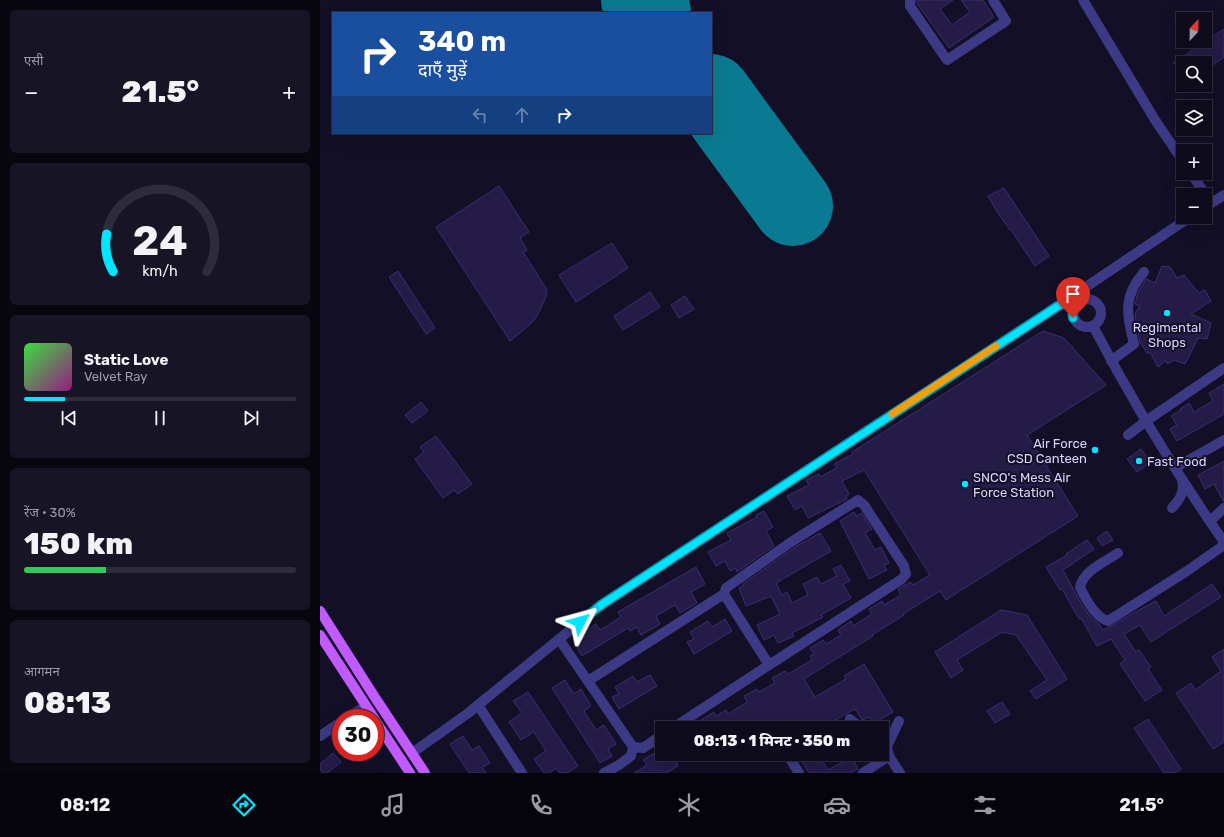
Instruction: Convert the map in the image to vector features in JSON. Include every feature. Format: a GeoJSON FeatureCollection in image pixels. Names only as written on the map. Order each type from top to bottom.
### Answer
{"type":"FeatureCollection","features":[{"type":"Feature","properties":{"kind":"main road"},"geometry":{"type":"LineString","coordinates":[[320,611],[425,773]]}},
{"type":"Feature","properties":{"kind":"main road"},"geometry":{"type":"LineString","coordinates":[[320,635],[368,709]]}},
{"type":"Feature","properties":{"kind":"main road"},"geometry":{"type":"LineString","coordinates":[[384,734],[410,773]]}},
{"type":"Feature","properties":{"kind":"street"},"geometry":{"type":"LineString","coordinates":[[910,0],[910,6],[947,60],[1006,21],[993,0]]}},
{"type":"Feature","properties":{"kind":"street"},"geometry":{"type":"LineString","coordinates":[[1083,0],[1155,120],[1176,151]]}},
{"type":"Feature","properties":{"kind":"street"},"geometry":{"type":"LineString","coordinates":[[1212,202],[1224,195]]}},
{"type":"Feature","properties":{"kind":"street"},"geometry":{"type":"LineString","coordinates":[[412,753],[478,705],[601,605],[1058,306],[1180,224]]}},
{"type":"Feature","properties":{"kind":"street"},"geometry":{"type":"LineString","coordinates":[[1111,361],[1134,344],[1128,315],[1129,298],[1135,283],[1144,272]]}},
{"type":"Feature","properties":{"kind":"street"},"geometry":{"type":"LineString","coordinates":[[1058,306],[1073,300],[1083,299],[1091,300],[1100,308],[1101,317],[1097,324],[1084,328],[1079,326],[1073,318],[1073,309],[1079,301],[1083,299],[1087,290],[1098,279]]}},
{"type":"Feature","properties":{"kind":"street"},"geometry":{"type":"LineString","coordinates":[[1093,326],[1111,361],[1146,421],[1224,543],[1187,571],[1108,621],[1103,620],[1097,614],[1080,587],[1082,580],[1091,571],[1118,553]]}},
{"type":"Feature","properties":{"kind":"street"},"geometry":{"type":"LineString","coordinates":[[1128,435],[1224,368]]}},
{"type":"Feature","properties":{"kind":"street"},"geometry":{"type":"LineString","coordinates":[[1176,468],[1224,440]]}},
{"type":"Feature","properties":{"kind":"street"},"geometry":{"type":"LineString","coordinates":[[1172,508],[1179,500],[1183,490],[1182,478]]}},
{"type":"Feature","properties":{"kind":"street"},"geometry":{"type":"LineString","coordinates":[[588,681],[724,594],[726,588],[791,542],[858,500],[864,505],[904,566],[906,574],[902,579],[684,721]]}},
{"type":"Feature","properties":{"kind":"street"},"geometry":{"type":"LineString","coordinates":[[1210,521],[1224,508]]}},
{"type":"Feature","properties":{"kind":"street"},"geometry":{"type":"LineString","coordinates":[[724,594],[769,665]]}},
{"type":"Feature","properties":{"kind":"street"},"geometry":{"type":"LineString","coordinates":[[559,638],[633,747],[631,756],[619,765],[604,773]]}},
{"type":"Feature","properties":{"kind":"street"},"geometry":{"type":"LineString","coordinates":[[478,705],[522,773]]}},
{"type":"Feature","properties":{"kind":"street"},"geometry":{"type":"LineString","coordinates":[[361,709],[366,706]]}},
{"type":"Feature","properties":{"kind":"street"},"geometry":{"type":"LineString","coordinates":[[889,742],[899,721]]}},
{"type":"Feature","properties":{"kind":"street"},"geometry":{"type":"LineString","coordinates":[[320,736],[332,728]]}},
{"type":"Feature","properties":{"kind":"street"},"geometry":{"type":"LineString","coordinates":[[633,747],[643,748],[655,740]]}},
{"type":"Feature","properties":{"kind":"street"},"geometry":{"type":"LineString","coordinates":[[889,756],[900,773]]}},
{"type":"Feature","properties":{"kind":"street"},"geometry":{"type":"LineString","coordinates":[[791,761],[799,773]]}},
{"type":"Feature","properties":{"kind":"street"},"geometry":{"type":"LineString","coordinates":[[863,773],[881,761]]}},
{"type":"Feature","properties":{"kind":"building"},"geometry":{"type":"Polygon","coordinates":[[[916,0],[953,0],[940,9],[952,25],[970,12],[961,0],[983,0],[994,17],[949,48],[916,0]]]}},
{"type":"Feature","properties":{"kind":"building"},"geometry":{"type":"Polygon","coordinates":[[[1224,29],[1224,57],[1212,65],[1212,56],[1184,56],[1196,48],[1212,48],[1212,37],[1224,29]]]}},
{"type":"Feature","properties":{"kind":"building"},"geometry":{"type":"Polygon","coordinates":[[[499,186],[529,232],[520,238],[527,250],[523,252],[546,288],[547,294],[535,319],[510,341],[436,227],[499,186]]]}},
{"type":"Feature","properties":{"kind":"building"},"geometry":{"type":"Polygon","coordinates":[[[1004,188],[1049,256],[1035,266],[988,196],[1004,188]]]}},
{"type":"Feature","properties":{"kind":"building"},"geometry":{"type":"Polygon","coordinates":[[[612,243],[628,268],[576,302],[559,275],[612,243]]]}},
{"type":"Feature","properties":{"kind":"building","name":"Regimental Shops"},"geometry":{"type":"Polygon","coordinates":[[[1162,266],[1170,267],[1177,278],[1184,275],[1199,293],[1205,290],[1211,301],[1191,314],[1211,323],[1207,339],[1198,338],[1185,364],[1174,360],[1168,364],[1165,361],[1158,367],[1150,352],[1148,354],[1140,343],[1135,314],[1140,306],[1135,304],[1138,293],[1146,279],[1155,283],[1162,266]]]}},
{"type":"Feature","properties":{"kind":"building"},"geometry":{"type":"Polygon","coordinates":[[[398,271],[435,328],[426,334],[389,277],[398,271]]]}},
{"type":"Feature","properties":{"kind":"building"},"geometry":{"type":"Polygon","coordinates":[[[650,292],[660,307],[623,330],[614,316],[650,292]]]}},
{"type":"Feature","properties":{"kind":"building"},"geometry":{"type":"Polygon","coordinates":[[[685,296],[694,309],[679,318],[671,305],[685,296]]]}},
{"type":"Feature","properties":{"kind":"building","name":"SNCO's Mess Air Force Station"},"geometry":{"type":"Polygon","coordinates":[[[1043,331],[1064,338],[1106,385],[1027,435],[1078,516],[946,600],[940,591],[903,614],[904,615],[872,635],[873,636],[804,679],[815,697],[846,679],[844,676],[864,664],[893,712],[878,721],[871,721],[869,717],[862,720],[855,709],[834,721],[702,721],[714,712],[716,716],[726,710],[728,714],[747,702],[744,696],[757,689],[759,692],[775,683],[772,678],[785,671],[788,674],[812,660],[810,656],[814,654],[810,648],[823,640],[826,644],[841,635],[838,630],[851,621],[853,626],[872,614],[869,609],[882,601],[884,605],[901,595],[898,589],[911,582],[913,585],[930,575],[864,470],[842,481],[849,494],[846,496],[847,499],[808,518],[802,506],[795,510],[787,496],[809,485],[806,480],[819,474],[820,477],[837,468],[834,464],[853,454],[852,452],[1043,331]]]}},
{"type":"Feature","properties":{"kind":"building"},"geometry":{"type":"Polygon","coordinates":[[[1224,384],[1224,414],[1177,441],[1170,429],[1177,425],[1171,416],[1189,403],[1194,412],[1213,401],[1209,393],[1224,384]]]}},
{"type":"Feature","properties":{"kind":"building"},"geometry":{"type":"Polygon","coordinates":[[[421,402],[428,411],[412,423],[405,415],[421,402]]]}},
{"type":"Feature","properties":{"kind":"building"},"geometry":{"type":"Polygon","coordinates":[[[436,436],[472,484],[458,494],[454,490],[443,498],[415,459],[424,452],[420,447],[436,436]]]}},
{"type":"Feature","properties":{"kind":"building","name":"Fast Food"},"geometry":{"type":"Polygon","coordinates":[[[1141,449],[1151,462],[1137,472],[1127,459],[1141,449]]]}},
{"type":"Feature","properties":{"kind":"building"},"geometry":{"type":"Polygon","coordinates":[[[1224,461],[1224,502],[1214,484],[1205,489],[1198,475],[1224,461]]]}},
{"type":"Feature","properties":{"kind":"building"},"geometry":{"type":"Polygon","coordinates":[[[764,511],[773,527],[766,531],[774,546],[737,572],[736,568],[730,571],[725,561],[716,566],[708,552],[731,540],[727,533],[757,517],[756,515],[764,511]]]}},
{"type":"Feature","properties":{"kind":"building"},"geometry":{"type":"Polygon","coordinates":[[[854,512],[856,516],[862,513],[872,529],[865,533],[875,550],[881,547],[889,563],[884,565],[887,570],[869,579],[840,521],[854,512]]]}},
{"type":"Feature","properties":{"kind":"building"},"geometry":{"type":"Polygon","coordinates":[[[1107,531],[1113,540],[1102,546],[1097,538],[1107,531]]]}},
{"type":"Feature","properties":{"kind":"building"},"geometry":{"type":"Polygon","coordinates":[[[820,533],[831,551],[776,583],[782,595],[787,592],[792,603],[808,595],[803,584],[817,577],[821,584],[837,576],[833,569],[841,565],[850,581],[843,584],[851,598],[821,615],[823,617],[792,633],[794,636],[778,643],[774,635],[764,640],[757,625],[780,614],[771,596],[746,606],[739,588],[795,547],[820,533]]]}},
{"type":"Feature","properties":{"kind":"building"},"geometry":{"type":"Polygon","coordinates":[[[1087,540],[1094,549],[1063,570],[1082,605],[1103,630],[1156,601],[1164,616],[1212,584],[1221,597],[1151,642],[1140,625],[1124,634],[1136,652],[1139,650],[1151,667],[1148,669],[1162,690],[1145,701],[1120,664],[1125,660],[1111,639],[1097,646],[1081,618],[1079,619],[1062,589],[1060,590],[1046,567],[1067,555],[1066,554],[1087,540]]]}},
{"type":"Feature","properties":{"kind":"building"},"geometry":{"type":"Polygon","coordinates":[[[696,567],[705,584],[691,592],[697,603],[680,613],[675,605],[656,616],[660,624],[641,635],[637,627],[630,631],[628,628],[582,656],[575,645],[582,641],[578,635],[596,624],[600,630],[621,617],[618,612],[696,567]]]}},
{"type":"Feature","properties":{"kind":"building"},"geometry":{"type":"Polygon","coordinates":[[[1001,610],[1027,615],[1067,679],[1036,699],[1030,691],[1047,680],[1016,635],[1002,632],[957,660],[963,670],[951,678],[935,652],[1001,610]]]}},
{"type":"Feature","properties":{"kind":"building"},"geometry":{"type":"Polygon","coordinates":[[[725,619],[732,631],[694,654],[687,642],[694,639],[690,632],[708,621],[712,627],[725,619]]]}},
{"type":"Feature","properties":{"kind":"building"},"geometry":{"type":"Polygon","coordinates":[[[1224,649],[1224,742],[1213,749],[1176,693],[1191,683],[1195,690],[1221,671],[1212,657],[1224,649]]]}},
{"type":"Feature","properties":{"kind":"building"},"geometry":{"type":"Polygon","coordinates":[[[650,675],[657,686],[619,709],[612,697],[619,694],[615,687],[633,676],[637,682],[650,675]]]}},
{"type":"Feature","properties":{"kind":"building"},"geometry":{"type":"Polygon","coordinates":[[[565,680],[574,694],[581,689],[591,706],[584,711],[596,730],[604,725],[616,744],[608,749],[612,756],[600,763],[552,688],[565,680]]]}},
{"type":"Feature","properties":{"kind":"building"},"geometry":{"type":"Polygon","coordinates":[[[528,692],[578,766],[567,773],[560,773],[556,768],[549,773],[544,773],[534,759],[546,751],[534,732],[521,740],[509,722],[522,713],[513,701],[528,692]]]}},
{"type":"Feature","properties":{"kind":"building"},"geometry":{"type":"Polygon","coordinates":[[[1002,702],[1010,714],[995,723],[987,711],[1002,702]]]}},
{"type":"Feature","properties":{"kind":"building"},"geometry":{"type":"Polygon","coordinates":[[[1148,719],[1181,769],[1174,773],[1164,773],[1134,728],[1148,719]]]}},
{"type":"Feature","properties":{"kind":"building"},"geometry":{"type":"Polygon","coordinates":[[[463,736],[472,750],[479,746],[490,763],[482,767],[486,773],[469,773],[450,744],[463,736]]]}},
{"type":"Feature","properties":{"kind":"building"},"geometry":{"type":"Polygon","coordinates":[[[655,753],[655,761],[679,761],[676,763],[678,766],[666,773],[634,773],[647,765],[643,760],[655,753]]]}},
{"type":"Feature","properties":{"kind":"building"},"geometry":{"type":"Polygon","coordinates":[[[332,754],[332,761],[341,762],[327,773],[323,773],[320,769],[320,764],[332,754]]]}},
{"type":"Feature","properties":{"kind":"building"},"geometry":{"type":"Polygon","coordinates":[[[801,761],[822,761],[828,770],[845,761],[854,761],[858,769],[851,773],[809,773],[801,761]]]}},
{"type":"Feature","properties":{"kind":"runway"},"geometry":{"type":"LineString","coordinates":[[641,0],[650,12]]}},
{"type":"Feature","properties":{"kind":"runway"},"geometry":{"type":"LineString","coordinates":[[712,95],[793,206]]}},
{"type":"Feature","properties":{"kind":"slow traffic"},"geometry":{"type":"LineString","coordinates":[[892,414],[996,346]]}},
{"type":"Feature","properties":{"kind":"place","name":"Regimental Shops"},"geometry":{"type":"Point","coordinates":[1167,313]}},
{"type":"Feature","properties":{"kind":"place","name":"Air Force CSD Canteen"},"geometry":{"type":"Point","coordinates":[1095,450]}},
{"type":"Feature","properties":{"kind":"place","name":"Fast Food"},"geometry":{"type":"Point","coordinates":[1139,461]}},
{"type":"Feature","properties":{"kind":"place","name":"SNCO's Mess Air Force Station"},"geometry":{"type":"Point","coordinates":[965,484]}},
{"type":"Feature","properties":{"kind":"route"},"geometry":{"type":"LineString","coordinates":[[580,622],[601,605],[1058,306],[1068,301],[1083,299],[1075,305],[1072,314],[1073,318]]}}]}
